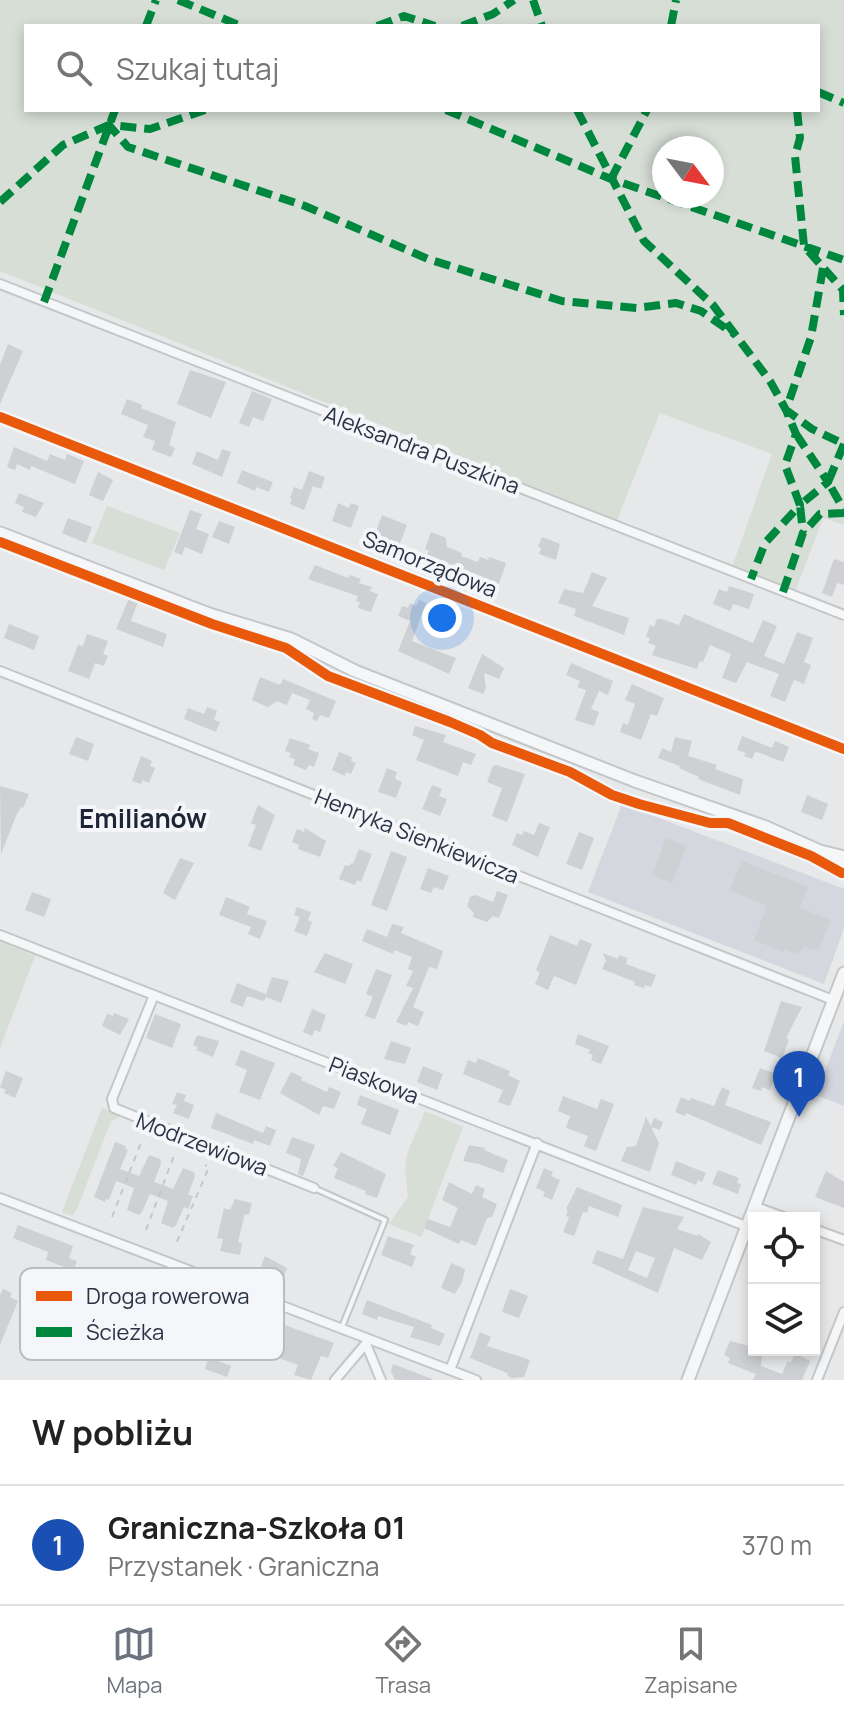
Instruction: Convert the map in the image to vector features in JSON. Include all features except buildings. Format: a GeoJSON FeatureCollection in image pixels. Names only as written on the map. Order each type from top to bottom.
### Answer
{"type":"FeatureCollection","features":[{"type":"Feature","properties":{"kind":"street","name":"Aleksandra Puszkina"},"geometry":{"type":"LineString","coordinates":[[0,284],[844,615]]}},
{"type":"Feature","properties":{"kind":"street","name":"Samorządowa"},"geometry":{"type":"LineString","coordinates":[[0,417],[844,749]]}},
{"type":"Feature","properties":{"kind":"street"},"geometry":{"type":"LineString","coordinates":[[0,533],[209,614],[291,639],[387,684],[677,798],[844,857]]}},
{"type":"Feature","properties":{"kind":"street","name":"Henryka Sienkiewicza"},"geometry":{"type":"LineString","coordinates":[[0,671],[833,1000]]}},
{"type":"Feature","properties":{"kind":"street"},"geometry":{"type":"LineString","coordinates":[[820,851],[844,869]]}},
{"type":"Feature","properties":{"kind":"street","name":"Piaskowa"},"geometry":{"type":"LineString","coordinates":[[0,935],[748,1227]]}},
{"type":"Feature","properties":{"kind":"street"},"geometry":{"type":"LineString","coordinates":[[754,1212],[844,973]]}},
{"type":"Feature","properties":{"kind":"street","name":"Modrzewiowa"},"geometry":{"type":"LineString","coordinates":[[154,995],[112,1099],[114,1108],[314,1188]]}},
{"type":"Feature","properties":{"kind":"street"},"geometry":{"type":"LineString","coordinates":[[450,1370],[537,1143]]}},
{"type":"Feature","properties":{"kind":"street"},"geometry":{"type":"LineString","coordinates":[[0,1198],[182,1268]]}},
{"type":"Feature","properties":{"kind":"street"},"geometry":{"type":"LineString","coordinates":[[756,1207],[770,1212]]}},
{"type":"Feature","properties":{"kind":"street"},"geometry":{"type":"LineString","coordinates":[[688,1380],[748,1227]]}},
{"type":"Feature","properties":{"kind":"street"},"geometry":{"type":"LineString","coordinates":[[820,1231],[844,1240]]}},
{"type":"Feature","properties":{"kind":"street"},"geometry":{"type":"LineString","coordinates":[[284,1307],[368,1342],[476,1380]]}},
{"type":"Feature","properties":{"kind":"street"},"geometry":{"type":"LineString","coordinates":[[817,1380],[844,1312]]}},
{"type":"Feature","properties":{"kind":"street"},"geometry":{"type":"LineString","coordinates":[[335,1380],[368,1342]]}},
{"type":"Feature","properties":{"kind":"street"},"geometry":{"type":"LineString","coordinates":[[368,1342],[381,1380]]}},
{"type":"Feature","properties":{"kind":"lane"},"geometry":{"type":"LineString","coordinates":[[314,1188],[385,1220],[341,1329]]}},
{"type":"Feature","properties":{"kind":"path"},"geometry":{"type":"LineString","coordinates":[[112,1217],[142,1140]]}},
{"type":"Feature","properties":{"kind":"path"},"geometry":{"type":"LineString","coordinates":[[146,1230],[175,1153]]}},
{"type":"Feature","properties":{"kind":"path"},"geometry":{"type":"LineString","coordinates":[[177,1242],[209,1167],[205,1165]]}},
{"type":"Feature","properties":{"kind":"shaded area"},"geometry":{"type":"Polygon","coordinates":[[[0,0],[844,0],[844,525],[823,518],[795,592],[732,567],[772,454],[660,413],[617,520],[0,271],[0,0]]]}},
{"type":"Feature","properties":{"kind":"shaded area"},"geometry":{"type":"Polygon","coordinates":[[[107,506],[180,533],[164,570],[92,543],[107,506]]]}},
{"type":"Feature","properties":{"kind":"shaded area"},"geometry":{"type":"Polygon","coordinates":[[[622,804],[844,889],[844,928],[824,984],[588,892],[622,804]]]}},
{"type":"Feature","properties":{"kind":"shaded area"},"geometry":{"type":"Polygon","coordinates":[[[0,942],[35,956],[0,1048],[0,942]]]}},
{"type":"Feature","properties":{"kind":"shaded area"},"geometry":{"type":"Polygon","coordinates":[[[844,1021],[844,1106],[816,1095],[844,1021]]]}},
{"type":"Feature","properties":{"kind":"shaded area"},"geometry":{"type":"Polygon","coordinates":[[[102,1108],[122,1116],[111,1121],[72,1216],[62,1212],[102,1108]]]}},
{"type":"Feature","properties":{"kind":"shaded area"},"geometry":{"type":"Polygon","coordinates":[[[425,1111],[463,1127],[421,1237],[389,1224],[408,1197],[407,1154],[425,1111]]]}},
{"type":"Feature","properties":{"kind":"marked path"},"geometry":{"type":"LineString","coordinates":[[147,24],[156,0]]}},
{"type":"Feature","properties":{"kind":"marked path"},"geometry":{"type":"LineString","coordinates":[[178,0],[236,24]]}},
{"type":"Feature","properties":{"kind":"marked path"},"geometry":{"type":"LineString","coordinates":[[467,24],[493,14],[514,0]]}},
{"type":"Feature","properties":{"kind":"marked path"},"geometry":{"type":"LineString","coordinates":[[533,0],[541,24]]}},
{"type":"Feature","properties":{"kind":"marked path"},"geometry":{"type":"LineString","coordinates":[[671,24],[676,0]]}},
{"type":"Feature","properties":{"kind":"marked path"},"geometry":{"type":"LineString","coordinates":[[382,24],[404,16],[429,24]]}},
{"type":"Feature","properties":{"kind":"marked path"},"geometry":{"type":"LineString","coordinates":[[820,93],[844,103]]}},
{"type":"Feature","properties":{"kind":"marked path"},"geometry":{"type":"LineString","coordinates":[[44,302],[114,112]]}},
{"type":"Feature","properties":{"kind":"marked path"},"geometry":{"type":"LineString","coordinates":[[199,112],[150,129],[109,125],[128,147],[305,206],[428,259],[562,301],[637,308],[676,303],[701,311],[734,334]]}},
{"type":"Feature","properties":{"kind":"marked path"},"geometry":{"type":"LineString","coordinates":[[451,112],[611,179],[844,260]]}},
{"type":"Feature","properties":{"kind":"marked path"},"geometry":{"type":"LineString","coordinates":[[578,112],[644,241],[713,305],[770,381],[796,434],[785,465],[800,505],[765,543],[751,579]]}},
{"type":"Feature","properties":{"kind":"marked path"},"geometry":{"type":"LineString","coordinates":[[611,179],[646,112]]}},
{"type":"Feature","properties":{"kind":"marked path"},"geometry":{"type":"LineString","coordinates":[[797,112],[800,138],[795,156],[804,246],[843,290],[844,315]]}},
{"type":"Feature","properties":{"kind":"marked path"},"geometry":{"type":"LineString","coordinates":[[0,202],[63,145],[109,125]]}},
{"type":"Feature","properties":{"kind":"marked path"},"geometry":{"type":"LineString","coordinates":[[823,268],[811,337],[786,410],[812,429],[844,444]]}},
{"type":"Feature","properties":{"kind":"marked path"},"geometry":{"type":"LineString","coordinates":[[796,434],[828,482],[800,505],[803,533]]}},
{"type":"Feature","properties":{"kind":"marked path"},"geometry":{"type":"LineString","coordinates":[[844,444],[828,482],[844,510]]}},
{"type":"Feature","properties":{"kind":"marked path"},"geometry":{"type":"LineString","coordinates":[[783,592],[803,533],[820,514],[844,513]]}},
{"type":"Feature","properties":{"kind":"cycle path"},"geometry":{"type":"LineString","coordinates":[[0,417],[844,749]]}},
{"type":"Feature","properties":{"kind":"cycle path"},"geometry":{"type":"LineString","coordinates":[[0,542],[212,624],[286,648],[328,676],[570,772],[612,795],[710,823],[728,823],[811,856],[842,873]]}},
{"type":"Feature","properties":{"kind":"place","name":"Graniczna-Szkoła 01"},"geometry":{"type":"Point","coordinates":[799,1117]}},
{"type":"Feature","properties":{"kind":"district","name":"Emilianów"},"geometry":{"type":"Point","coordinates":[143,819]}}]}
